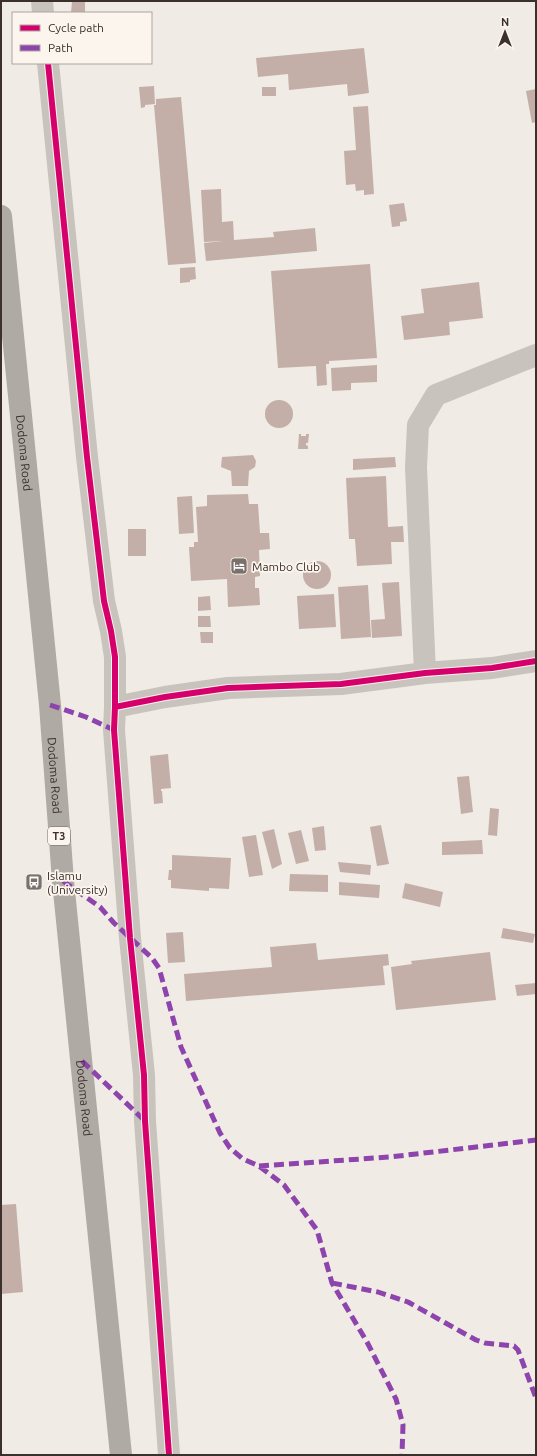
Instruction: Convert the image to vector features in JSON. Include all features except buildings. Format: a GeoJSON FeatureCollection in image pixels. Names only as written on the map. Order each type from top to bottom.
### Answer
{"type":"FeatureCollection","features":[{"type":"Feature","properties":{"kind":"highway","name":"Dodoma Road"},"geometry":{"type":"LineString","coordinates":[[1,216],[50,705],[63,881],[121,1455]]}},
{"type":"Feature","properties":{"kind":"street"},"geometry":{"type":"LineString","coordinates":[[42,1],[43,12]]}},
{"type":"Feature","properties":{"kind":"street"},"geometry":{"type":"LineString","coordinates":[[48,64],[87,457],[104,601],[115,657],[114,730],[130,938],[144,1075],[145,1121],[169,1455]]}},
{"type":"Feature","properties":{"kind":"street"},"geometry":{"type":"LineString","coordinates":[[425,673],[416,468],[418,425],[436,395],[536,355]]}},
{"type":"Feature","properties":{"kind":"street"},"geometry":{"type":"LineString","coordinates":[[115,707],[165,697],[228,688],[341,684],[425,673],[492,668],[536,661]]}},
{"type":"Feature","properties":{"kind":"marked path"},"geometry":{"type":"LineString","coordinates":[[50,705],[86,717],[114,730]]}},
{"type":"Feature","properties":{"kind":"marked path"},"geometry":{"type":"LineString","coordinates":[[63,881],[100,907],[114,923],[152,958],[159,968],[181,1047],[220,1133],[230,1148],[243,1159],[259,1166],[284,1185],[317,1230],[332,1283],[367,1342],[396,1399],[403,1425],[402,1455]]}},
{"type":"Feature","properties":{"kind":"marked path"},"geometry":{"type":"LineString","coordinates":[[82,1061],[145,1121]]}},
{"type":"Feature","properties":{"kind":"marked path"},"geometry":{"type":"LineString","coordinates":[[259,1166],[390,1157],[536,1140]]}},
{"type":"Feature","properties":{"kind":"marked path"},"geometry":{"type":"LineString","coordinates":[[332,1283],[378,1292],[408,1302],[476,1340],[485,1343],[514,1346],[518,1350],[536,1398]]}},
{"type":"Feature","properties":{"kind":"cycle path"},"geometry":{"type":"LineString","coordinates":[[48,64],[87,457],[104,601],[115,657],[114,730],[130,938],[144,1075],[145,1121],[169,1455]]}},
{"type":"Feature","properties":{"kind":"cycle path"},"geometry":{"type":"LineString","coordinates":[[115,707],[165,697],[228,688],[341,684],[425,673],[492,668],[536,661]]}},
{"type":"Feature","properties":{"kind":"place","name":"Mambo Club"},"geometry":{"type":"Point","coordinates":[239,566]}},
{"type":"Feature","properties":{"kind":"place","name":"Islamu (University)"},"geometry":{"type":"Point","coordinates":[34,882]}}]}
